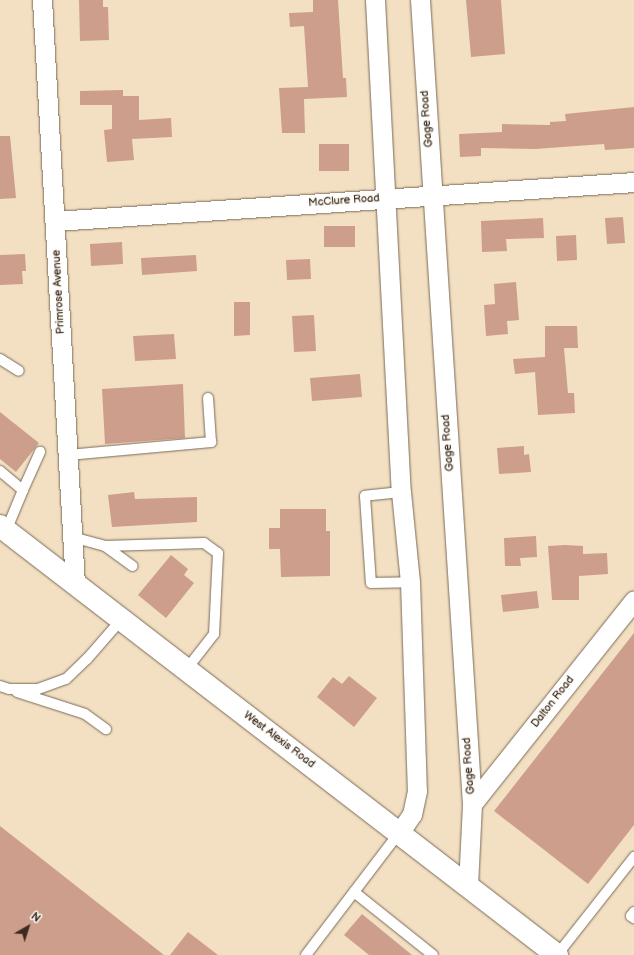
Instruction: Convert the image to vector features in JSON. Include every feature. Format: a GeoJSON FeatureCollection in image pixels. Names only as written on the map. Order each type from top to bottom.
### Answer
{"type":"FeatureCollection","features":[{"type":"Feature","properties":{"kind":"main road","name":"West Alexis Road"},"geometry":{"type":"LineString","coordinates":[[3,528],[557,955]]}},
{"type":"Feature","properties":{"kind":"street","name":"Primrose Avenue"},"geometry":{"type":"LineString","coordinates":[[42,0],[74,584]]}},
{"type":"Feature","properties":{"kind":"street"},"geometry":{"type":"LineString","coordinates":[[375,0],[387,198],[401,492],[410,582],[417,791],[412,814],[399,833]]}},
{"type":"Feature","properties":{"kind":"street","name":"Gage Road"},"geometry":{"type":"LineString","coordinates":[[420,0],[472,804],[468,886]]}},
{"type":"Feature","properties":{"kind":"street","name":"McClure Road"},"geometry":{"type":"LineString","coordinates":[[55,221],[634,182]]}},
{"type":"Feature","properties":{"kind":"street","name":"Dalton Road"},"geometry":{"type":"LineString","coordinates":[[472,804],[634,600]]}},
{"type":"Feature","properties":{"kind":"lane"},"geometry":{"type":"LineString","coordinates":[[0,359],[19,371]]}},
{"type":"Feature","properties":{"kind":"lane"},"geometry":{"type":"LineString","coordinates":[[68,455],[211,442],[208,398]]}},
{"type":"Feature","properties":{"kind":"lane"},"geometry":{"type":"LineString","coordinates":[[3,528],[23,490],[40,452]]}},
{"type":"Feature","properties":{"kind":"lane"},"geometry":{"type":"LineString","coordinates":[[0,471],[23,490]]}},
{"type":"Feature","properties":{"kind":"lane"},"geometry":{"type":"LineString","coordinates":[[401,492],[365,496],[371,583],[410,582]]}},
{"type":"Feature","properties":{"kind":"lane"},"geometry":{"type":"LineString","coordinates":[[72,537],[105,546],[204,543],[218,553],[214,634],[186,670]]}},
{"type":"Feature","properties":{"kind":"lane"},"geometry":{"type":"LineString","coordinates":[[105,546],[132,566]]}},
{"type":"Feature","properties":{"kind":"lane"},"geometry":{"type":"LineString","coordinates":[[5,688],[38,689],[66,679],[87,659],[121,620]]}},
{"type":"Feature","properties":{"kind":"lane"},"geometry":{"type":"LineString","coordinates":[[5,688],[85,714],[106,729]]}},
{"type":"Feature","properties":{"kind":"lane"},"geometry":{"type":"LineString","coordinates":[[306,955],[399,833]]}},
{"type":"Feature","properties":{"kind":"lane"},"geometry":{"type":"LineString","coordinates":[[557,955],[634,856]]}},
{"type":"Feature","properties":{"kind":"lane"},"geometry":{"type":"LineString","coordinates":[[354,892],[433,955]]}},
{"type":"Feature","properties":{"kind":"lane"},"geometry":{"type":"LineString","coordinates":[[634,912],[631,916],[634,918]]}},
{"type":"Feature","properties":{"kind":"building"},"geometry":{"type":"Polygon","coordinates":[[[79,0],[103,0],[103,7],[108,7],[109,40],[80,41],[79,0]]]}},
{"type":"Feature","properties":{"kind":"building"},"geometry":{"type":"Polygon","coordinates":[[[313,0],[338,0],[343,78],[346,78],[347,97],[304,99],[305,133],[282,133],[279,88],[308,87],[304,26],[290,27],[289,13],[313,12],[313,0]]]}},
{"type":"Feature","properties":{"kind":"building"},"geometry":{"type":"Polygon","coordinates":[[[466,0],[501,0],[505,54],[471,57],[466,0]]]}},
{"type":"Feature","properties":{"kind":"building"},"geometry":{"type":"Polygon","coordinates":[[[123,90],[123,96],[139,96],[139,120],[171,118],[172,137],[132,139],[134,160],[107,162],[104,130],[112,129],[112,105],[80,105],[80,91],[123,90]]]}},
{"type":"Feature","properties":{"kind":"building"},"geometry":{"type":"Polygon","coordinates":[[[634,107],[634,148],[605,150],[604,144],[535,149],[481,148],[481,156],[460,157],[459,134],[502,132],[502,124],[550,125],[550,122],[566,121],[565,114],[634,107]]]}},
{"type":"Feature","properties":{"kind":"building"},"geometry":{"type":"Polygon","coordinates":[[[0,136],[10,136],[16,198],[0,199],[0,136]]]}},
{"type":"Feature","properties":{"kind":"building"},"geometry":{"type":"Polygon","coordinates":[[[319,144],[349,144],[349,171],[319,171],[319,144]]]}},
{"type":"Feature","properties":{"kind":"building"},"geometry":{"type":"Polygon","coordinates":[[[623,217],[625,243],[607,244],[605,218],[623,217]]]}},
{"type":"Feature","properties":{"kind":"building"},"geometry":{"type":"Polygon","coordinates":[[[543,218],[544,238],[506,239],[507,251],[482,252],[481,221],[543,218]]]}},
{"type":"Feature","properties":{"kind":"building"},"geometry":{"type":"Polygon","coordinates":[[[324,226],[355,226],[355,247],[324,247],[324,226]]]}},
{"type":"Feature","properties":{"kind":"building"},"geometry":{"type":"Polygon","coordinates":[[[576,235],[577,260],[557,261],[556,236],[576,235]]]}},
{"type":"Feature","properties":{"kind":"building"},"geometry":{"type":"Polygon","coordinates":[[[122,242],[123,264],[91,266],[90,244],[122,242]]]}},
{"type":"Feature","properties":{"kind":"building"},"geometry":{"type":"Polygon","coordinates":[[[25,254],[26,271],[22,271],[23,284],[0,285],[0,255],[25,254]]]}},
{"type":"Feature","properties":{"kind":"building"},"geometry":{"type":"Polygon","coordinates":[[[196,255],[197,271],[142,275],[141,258],[196,255]]]}},
{"type":"Feature","properties":{"kind":"building"},"geometry":{"type":"Polygon","coordinates":[[[310,259],[311,279],[287,280],[286,260],[310,259]]]}},
{"type":"Feature","properties":{"kind":"building"},"geometry":{"type":"Polygon","coordinates":[[[516,282],[519,320],[507,321],[508,334],[486,336],[484,305],[495,304],[494,284],[516,282]]]}},
{"type":"Feature","properties":{"kind":"building"},"geometry":{"type":"Polygon","coordinates":[[[234,302],[250,302],[250,335],[234,336],[234,302]]]}},
{"type":"Feature","properties":{"kind":"building"},"geometry":{"type":"Polygon","coordinates":[[[314,315],[316,351],[294,352],[292,316],[314,315]]]}},
{"type":"Feature","properties":{"kind":"building"},"geometry":{"type":"Polygon","coordinates":[[[545,326],[577,326],[578,348],[564,348],[568,393],[574,393],[575,413],[538,415],[535,372],[515,374],[513,359],[545,357],[545,326]]]}},
{"type":"Feature","properties":{"kind":"building"},"geometry":{"type":"Polygon","coordinates":[[[174,334],[176,359],[135,361],[133,336],[174,334]]]}},
{"type":"Feature","properties":{"kind":"building"},"geometry":{"type":"Polygon","coordinates":[[[360,374],[362,397],[312,401],[310,378],[360,374]]]}},
{"type":"Feature","properties":{"kind":"building"},"geometry":{"type":"Polygon","coordinates":[[[183,384],[185,438],[105,444],[102,389],[183,384]]]}},
{"type":"Feature","properties":{"kind":"building"},"geometry":{"type":"Polygon","coordinates":[[[0,412],[39,443],[16,472],[0,459],[0,412]]]}},
{"type":"Feature","properties":{"kind":"building"},"geometry":{"type":"Polygon","coordinates":[[[524,446],[524,455],[529,454],[531,472],[499,474],[497,448],[524,446]]]}},
{"type":"Feature","properties":{"kind":"building"},"geometry":{"type":"Polygon","coordinates":[[[134,492],[135,499],[197,497],[197,522],[112,527],[108,495],[134,492]]]}},
{"type":"Feature","properties":{"kind":"building"},"geometry":{"type":"Polygon","coordinates":[[[280,509],[326,509],[326,531],[330,531],[330,576],[281,577],[280,549],[269,549],[269,528],[280,528],[280,509]]]}},
{"type":"Feature","properties":{"kind":"building"},"geometry":{"type":"Polygon","coordinates":[[[536,536],[537,557],[520,558],[521,566],[505,566],[504,538],[536,536]]]}},
{"type":"Feature","properties":{"kind":"building"},"geometry":{"type":"Polygon","coordinates":[[[548,546],[583,546],[583,554],[607,553],[608,574],[579,576],[579,600],[552,600],[548,546]]]}},
{"type":"Feature","properties":{"kind":"building"},"geometry":{"type":"Polygon","coordinates":[[[171,555],[188,569],[184,575],[194,583],[166,618],[138,595],[171,555]]]}},
{"type":"Feature","properties":{"kind":"building"},"geometry":{"type":"Polygon","coordinates":[[[537,591],[539,608],[503,612],[501,595],[537,591]]]}},
{"type":"Feature","properties":{"kind":"building"},"geometry":{"type":"Polygon","coordinates":[[[634,633],[634,825],[588,884],[494,811],[634,633]]]}},
{"type":"Feature","properties":{"kind":"building"},"geometry":{"type":"Polygon","coordinates":[[[349,676],[377,698],[354,727],[317,697],[333,677],[342,684],[349,676]]]}},
{"type":"Feature","properties":{"kind":"building"},"geometry":{"type":"Polygon","coordinates":[[[0,826],[164,955],[0,955],[0,826]]]}},
{"type":"Feature","properties":{"kind":"building"},"geometry":{"type":"Polygon","coordinates":[[[362,914],[412,955],[369,955],[344,935],[362,914]]]}},
{"type":"Feature","properties":{"kind":"building"},"geometry":{"type":"Polygon","coordinates":[[[188,932],[218,955],[170,955],[188,932]]]}}]}
